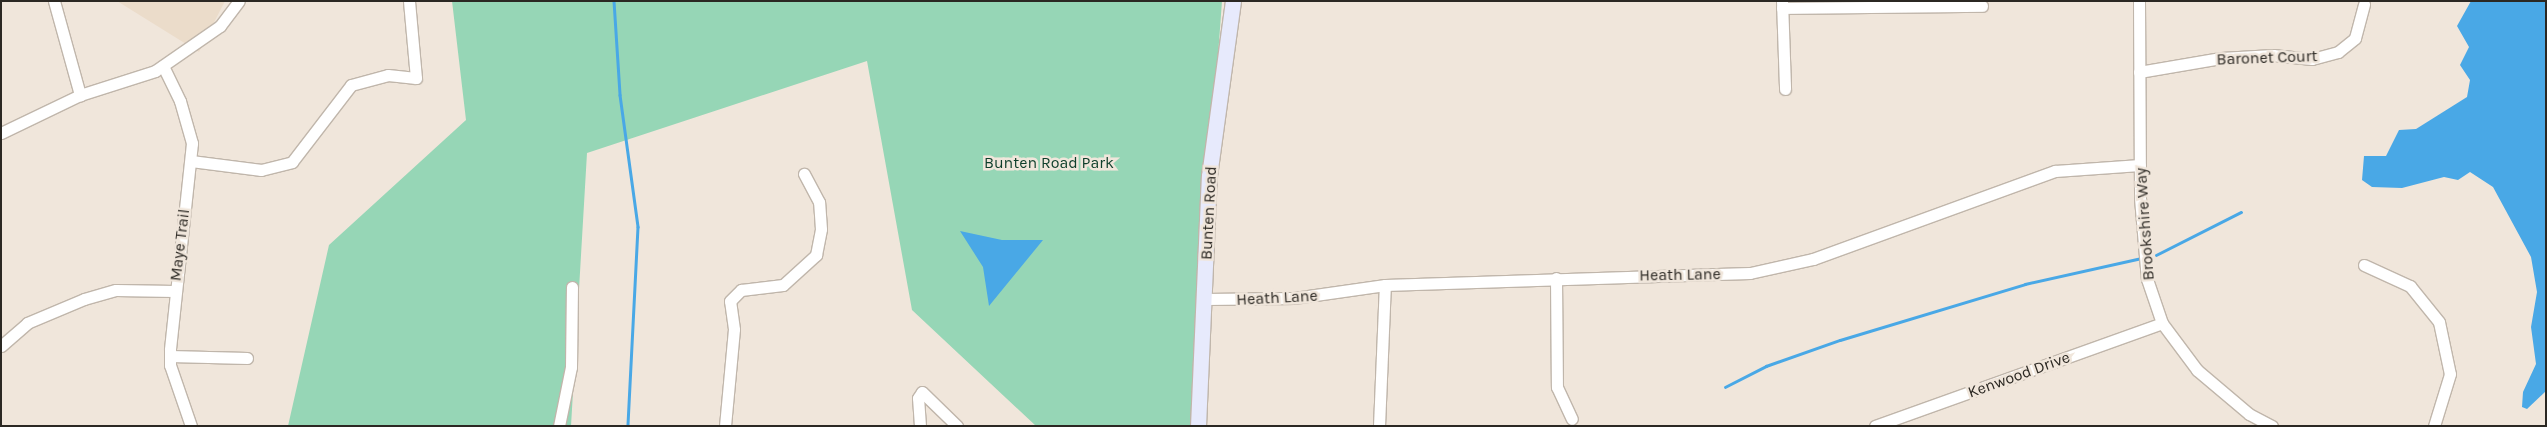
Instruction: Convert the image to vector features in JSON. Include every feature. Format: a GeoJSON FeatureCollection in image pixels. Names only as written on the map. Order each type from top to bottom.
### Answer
{"type":"FeatureCollection","features":[{"type":"Feature","properties":{"kind":"street"},"geometry":{"type":"LineString","coordinates":[[54,1],[80,95]]}},
{"type":"Feature","properties":{"kind":"street"},"geometry":{"type":"LineString","coordinates":[[1,133],[80,95],[163,66],[220,26],[239,1]]}},
{"type":"Feature","properties":{"kind":"street"},"geometry":{"type":"LineString","coordinates":[[191,161],[261,170],[292,162],[351,85],[388,75],[416,78],[409,1]]}},
{"type":"Feature","properties":{"kind":"street","name":"Bunten Road"},"geometry":{"type":"LineString","coordinates":[[1198,426],[1209,176],[1233,1]]}},
{"type":"Feature","properties":{"kind":"street","name":"Brookshire Way"},"geometry":{"type":"LineString","coordinates":[[2139,1],[2140,165],[2147,279],[2162,323],[2197,370],[2249,414],[2272,426]]}},
{"type":"Feature","properties":{"kind":"street"},"geometry":{"type":"LineString","coordinates":[[1785,89],[1782,4],[1982,6]]}},
{"type":"Feature","properties":{"kind":"street","name":"Baronet Court"},"geometry":{"type":"LineString","coordinates":[[2139,72],[2221,58],[2273,55],[2312,59],[2338,52],[2355,38],[2364,4]]}},
{"type":"Feature","properties":{"kind":"street","name":"Maye Trail"},"geometry":{"type":"LineString","coordinates":[[163,66],[187,121],[191,161],[174,291],[170,356],[191,426]]}},
{"type":"Feature","properties":{"kind":"street","name":"Heath Lane"},"geometry":{"type":"LineString","coordinates":[[1205,299],[1294,298],[1385,285],[1556,278],[1750,274],[1813,259],[2055,171],[2140,165]]}},
{"type":"Feature","properties":{"kind":"street"},"geometry":{"type":"LineString","coordinates":[[725,426],[734,329],[730,301],[741,290],[783,285],[816,255],[821,229],[819,202],[804,174]]}},
{"type":"Feature","properties":{"kind":"street"},"geometry":{"type":"LineString","coordinates":[[2364,265],[2410,286],[2439,322],[2450,374],[2434,426]]}},
{"type":"Feature","properties":{"kind":"street"},"geometry":{"type":"LineString","coordinates":[[1556,278],[1557,387],[1572,419]]}},
{"type":"Feature","properties":{"kind":"street"},"geometry":{"type":"LineString","coordinates":[[1379,426],[1385,285]]}},
{"type":"Feature","properties":{"kind":"street"},"geometry":{"type":"LineString","coordinates":[[559,426],[571,367],[572,287]]}},
{"type":"Feature","properties":{"kind":"street"},"geometry":{"type":"LineString","coordinates":[[1,346],[28,324],[84,299],[116,290],[174,291]]}},
{"type":"Feature","properties":{"kind":"street","name":"Kenwood Drive"},"geometry":{"type":"LineString","coordinates":[[1875,426],[2162,323]]}},
{"type":"Feature","properties":{"kind":"street"},"geometry":{"type":"LineString","coordinates":[[170,356],[248,358]]}},
{"type":"Feature","properties":{"kind":"street"},"geometry":{"type":"LineString","coordinates":[[920,426],[918,398],[922,392],[957,426]]}},
{"type":"Feature","properties":{"kind":"street"},"geometry":{"type":"LineString","coordinates":[[2244,426],[2249,414]]}},
{"type":"Feature","properties":{"kind":"shaded area"},"geometry":{"type":"Polygon","coordinates":[[[117,1],[225,1],[199,52],[117,1]]]}},
{"type":"Feature","properties":{"kind":"green space","name":"Bunten Road Park"},"geometry":{"type":"Polygon","coordinates":[[[452,1],[1222,1],[1191,426],[1036,426],[912,310],[867,61],[587,153],[571,426],[288,426],[329,245],[466,120],[452,1]]]}},
{"type":"Feature","properties":{"kind":"water"},"geometry":{"type":"Polygon","coordinates":[[[2471,1],[2546,1],[2546,391],[2527,409],[2522,407],[2523,392],[2536,364],[2531,327],[2537,292],[2531,257],[2493,187],[2470,172],[2458,180],[2444,177],[2402,188],[2372,187],[2362,180],[2364,156],[2386,156],[2399,130],[2416,129],[2467,97],[2470,80],[2460,65],[2469,47],[2457,26],[2471,1]]]}},
{"type":"Feature","properties":{"kind":"water"},"geometry":{"type":"Polygon","coordinates":[[[960,231],[1002,240],[1043,240],[989,306],[983,267],[960,231]]]}},
{"type":"Feature","properties":{"kind":"waterway"},"geometry":{"type":"LineString","coordinates":[[614,1],[620,95],[638,227],[628,426]]}},
{"type":"Feature","properties":{"kind":"waterway"},"geometry":{"type":"LineString","coordinates":[[2156,255],[2241,212]]}},
{"type":"Feature","properties":{"kind":"waterway"},"geometry":{"type":"LineString","coordinates":[[1725,387],[1766,366],[1840,340],[2025,284],[2141,258]]}}]}
